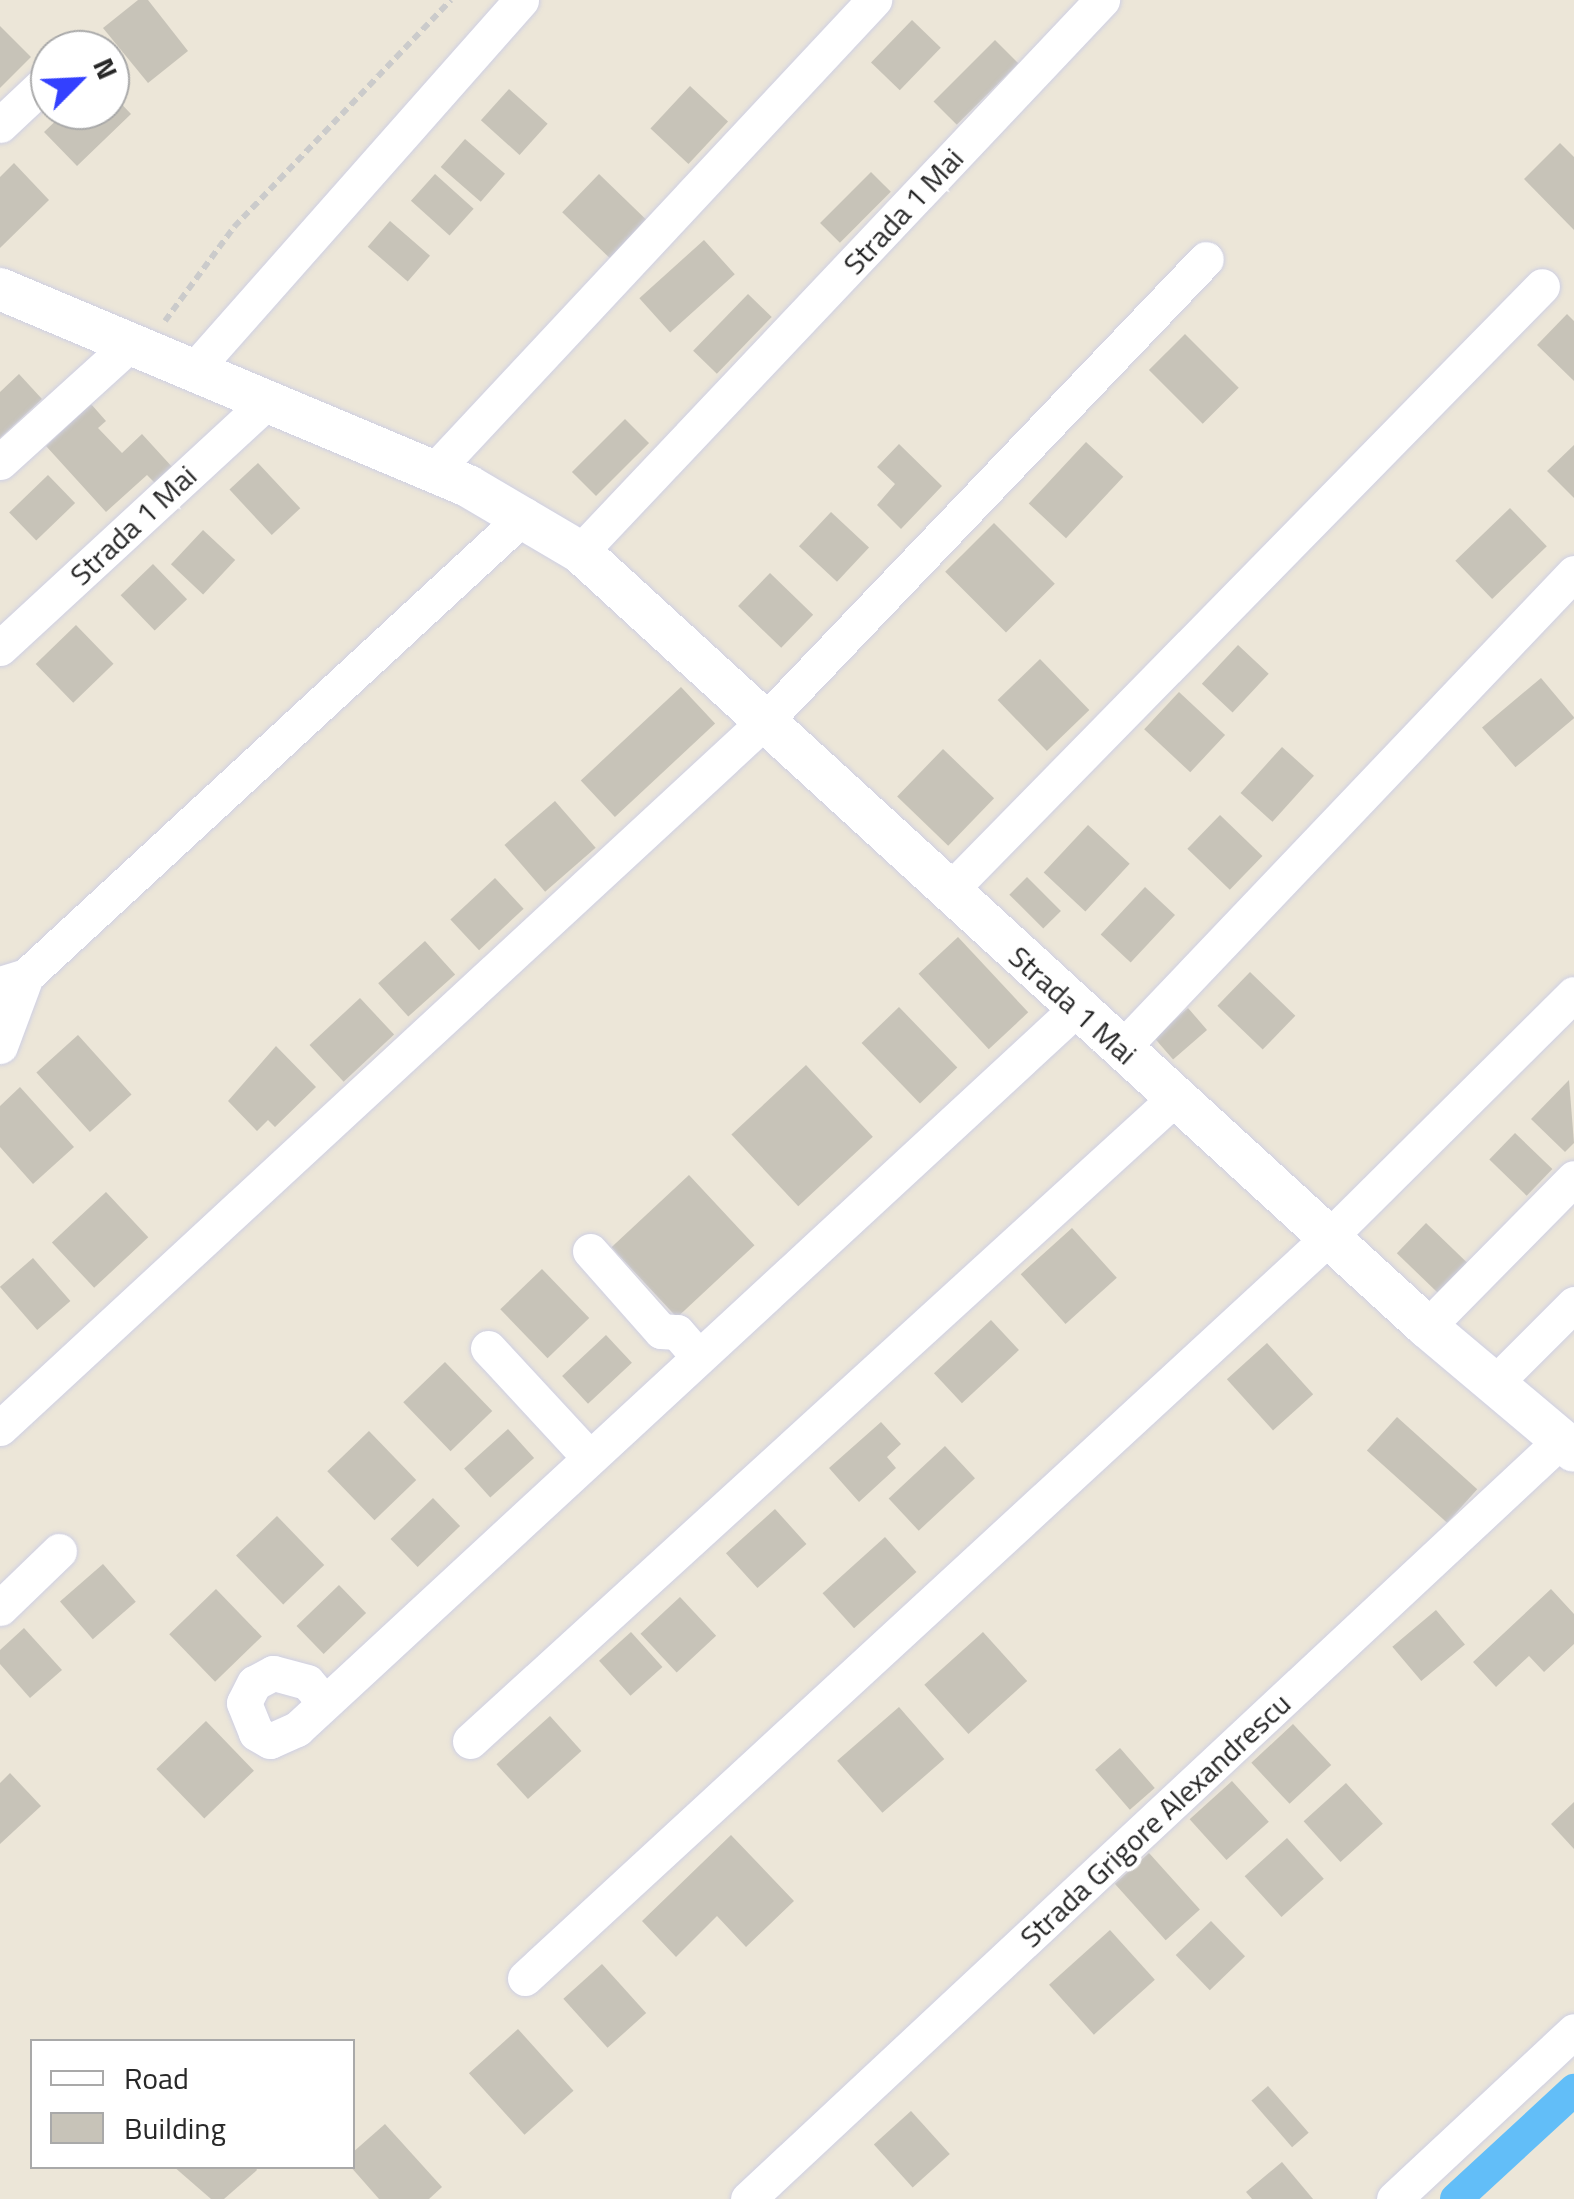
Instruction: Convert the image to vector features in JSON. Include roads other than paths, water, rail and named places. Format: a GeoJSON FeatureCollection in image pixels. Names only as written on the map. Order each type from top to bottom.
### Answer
{"type":"FeatureCollection","features":[{"type":"Feature","properties":{"kind":"street"},"geometry":{"type":"LineString","coordinates":[[0,462],[159,357],[520,0]]}},
{"type":"Feature","properties":{"kind":"street"},"geometry":{"type":"LineString","coordinates":[[434,471],[874,0]]}},
{"type":"Feature","properties":{"kind":"street","name":"Strada 1 Mai"},"geometry":{"type":"LineString","coordinates":[[580,552],[1102,0]]}},
{"type":"Feature","properties":{"kind":"street"},"geometry":{"type":"LineString","coordinates":[[0,126],[30,97]]}},
{"type":"Feature","properties":{"kind":"street"},"geometry":{"type":"LineString","coordinates":[[0,1428],[766,720],[1206,259]]}},
{"type":"Feature","properties":{"kind":"street"},"geometry":{"type":"LineString","coordinates":[[949,891],[1542,286]]}},
{"type":"Feature","properties":{"kind":"street","name":"Strada 1 Mai"},"geometry":{"type":"LineString","coordinates":[[0,289],[434,471],[525,516],[580,552],[1328,1238],[1568,1445]]}},
{"type":"Feature","properties":{"kind":"street","name":"Strada 1 Mai"},"geometry":{"type":"LineString","coordinates":[[0,648],[267,402]]}},
{"type":"Feature","properties":{"kind":"street"},"geometry":{"type":"LineString","coordinates":[[0,1046],[13,980],[525,516]]}},
{"type":"Feature","properties":{"kind":"street"},"geometry":{"type":"LineString","coordinates":[[1121,1049],[1574,573]]}},
{"type":"Feature","properties":{"kind":"street"},"geometry":{"type":"LineString","coordinates":[[524,1978],[1328,1238],[1574,994]]}},
{"type":"Feature","properties":{"kind":"street"},"geometry":{"type":"LineString","coordinates":[[324,1702],[696,1354],[1076,1009]]}},
{"type":"Feature","properties":{"kind":"street"},"geometry":{"type":"LineString","coordinates":[[470,1741],[1175,1098]]}},
{"type":"Feature","properties":{"kind":"street"},"geometry":{"type":"LineString","coordinates":[[1427,1327],[1574,1178]]}},
{"type":"Feature","properties":{"kind":"street"},"geometry":{"type":"LineString","coordinates":[[590,1251],[660,1331],[677,1332],[696,1354]]}},
{"type":"Feature","properties":{"kind":"street"},"geometry":{"type":"LineString","coordinates":[[1494,1384],[1574,1304]]}},
{"type":"Feature","properties":{"kind":"street"},"geometry":{"type":"LineString","coordinates":[[488,1348],[587,1455]]}},
{"type":"Feature","properties":{"kind":"street","name":"Strada Grigore Alexandrescu"},"geometry":{"type":"LineString","coordinates":[[748,2199],[1568,1445]]}},
{"type":"Feature","properties":{"kind":"street"},"geometry":{"type":"LineString","coordinates":[[0,1608],[59,1551]]}},
{"type":"Feature","properties":{"kind":"street"},"geometry":{"type":"LineString","coordinates":[[1394,2199],[1574,2032]]}},
{"type":"Feature","properties":{"kind":"waterway"},"geometry":{"type":"LineString","coordinates":[[1456,2199],[1574,2090]]}}]}
